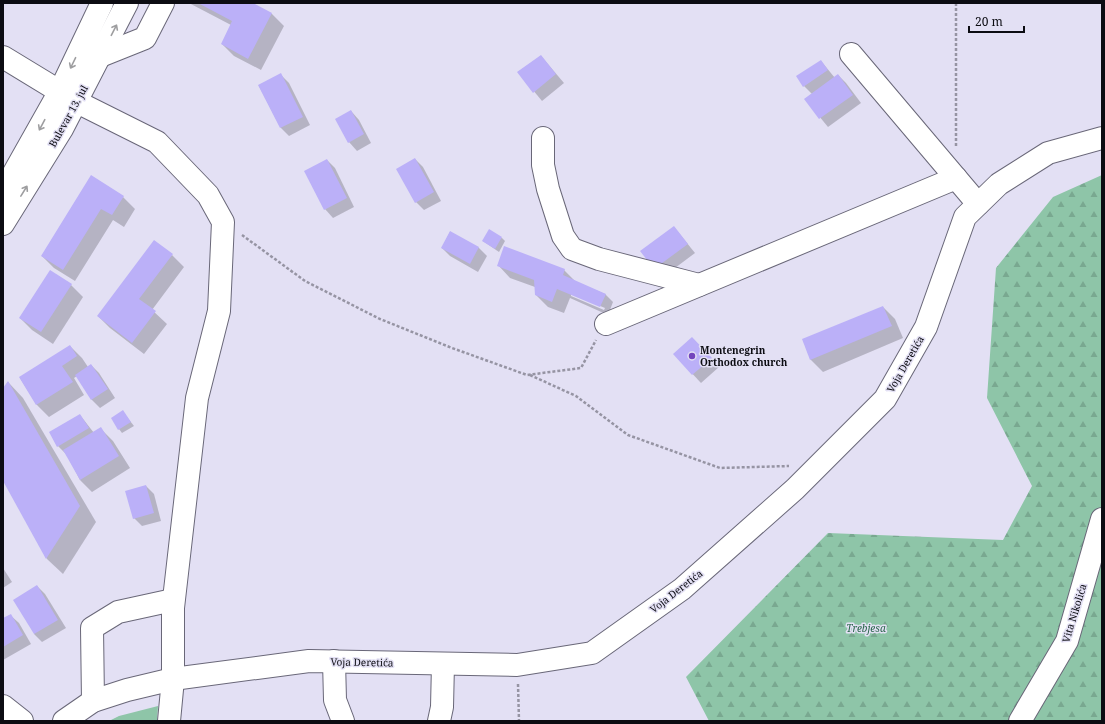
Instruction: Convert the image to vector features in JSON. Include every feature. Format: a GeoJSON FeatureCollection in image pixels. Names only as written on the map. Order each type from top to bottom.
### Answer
{"type":"FeatureCollection","features":[{"type":"Feature","properties":{"kind":"street","name":"Bulevar 13. jul"},"geometry":{"type":"LineString","coordinates":[[3,224],[57,138],[68,96],[102,3]]}},
{"type":"Feature","properties":{"kind":"street","name":"Bulevar 13. jul"},"geometry":{"type":"LineString","coordinates":[[3,192],[68,96],[100,56],[127,3]]}},
{"type":"Feature","properties":{"kind":"street"},"geometry":{"type":"LineString","coordinates":[[100,56],[145,38],[163,3]]}},
{"type":"Feature","properties":{"kind":"street"},"geometry":{"type":"LineString","coordinates":[[851,54],[978,204]]}},
{"type":"Feature","properties":{"kind":"street"},"geometry":{"type":"LineString","coordinates":[[3,57],[68,96],[157,142],[208,195],[222,222],[219,311],[197,398],[174,600],[173,680],[169,721]]}},
{"type":"Feature","properties":{"kind":"street"},"geometry":{"type":"LineString","coordinates":[[543,138],[543,165],[548,189],[563,236],[572,249],[599,259],[699,285]]}},
{"type":"Feature","properties":{"kind":"street","name":"Voja Deretića"},"geometry":{"type":"LineString","coordinates":[[64,721],[93,701],[127,690],[173,680],[309,661],[517,665],[592,653],[682,589],[800,484],[885,399],[926,326],[965,217],[999,184],[1048,154],[1102,138]]}},
{"type":"Feature","properties":{"kind":"street"},"geometry":{"type":"LineString","coordinates":[[606,324],[956,178]]}},
{"type":"Feature","properties":{"kind":"street","name":"Vita Nikolića"},"geometry":{"type":"LineString","coordinates":[[1020,721],[1067,641],[1102,519]]}},
{"type":"Feature","properties":{"kind":"street"},"geometry":{"type":"LineString","coordinates":[[93,701],[92,628],[118,612],[174,600]]}},
{"type":"Feature","properties":{"kind":"street"},"geometry":{"type":"LineString","coordinates":[[334,662],[335,700],[343,721]]}},
{"type":"Feature","properties":{"kind":"street"},"geometry":{"type":"LineString","coordinates":[[439,721],[442,707],[443,664]]}},
{"type":"Feature","properties":{"kind":"street"},"geometry":{"type":"LineString","coordinates":[[3,706],[22,721]]}},
{"type":"Feature","properties":{"kind":"path"},"geometry":{"type":"LineString","coordinates":[[956,3],[956,178]]}},
{"type":"Feature","properties":{"kind":"path"},"geometry":{"type":"LineString","coordinates":[[222,222],[305,280],[380,319],[452,348],[529,374],[576,396],[628,435],[720,468],[793,466]]}},
{"type":"Feature","properties":{"kind":"path"},"geometry":{"type":"LineString","coordinates":[[529,374],[581,368],[606,324]]}},
{"type":"Feature","properties":{"kind":"path"},"geometry":{"type":"LineString","coordinates":[[517,665],[519,721]]}},
{"type":"Feature","properties":{"kind":"green space","name":"Trebjesa"},"geometry":{"type":"Polygon","coordinates":[[[1102,175],[1102,721],[709,721],[686,677],[828,533],[1003,540],[1032,486],[987,398],[996,268],[1053,197],[1102,175]]]}},
{"type":"Feature","properties":{"kind":"green space"},"geometry":{"type":"Polygon","coordinates":[[[158,706],[157,721],[109,721],[119,716],[158,706]]]}},
{"type":"Feature","properties":{"kind":"building"},"geometry":{"type":"Polygon","coordinates":[[[198,3],[253,3],[272,13],[248,59],[221,44],[232,21],[198,3]]]}},
{"type":"Feature","properties":{"kind":"building"},"geometry":{"type":"Polygon","coordinates":[[[541,55],[556,74],[533,93],[517,72],[541,55]]]}},
{"type":"Feature","properties":{"kind":"building"},"geometry":{"type":"Polygon","coordinates":[[[821,60],[828,70],[803,87],[796,76],[821,60]]]}},
{"type":"Feature","properties":{"kind":"building"},"geometry":{"type":"Polygon","coordinates":[[[281,73],[303,117],[280,128],[258,85],[281,73]]]}},
{"type":"Feature","properties":{"kind":"building"},"geometry":{"type":"Polygon","coordinates":[[[838,74],[853,95],[819,119],[804,99],[838,74]]]}},
{"type":"Feature","properties":{"kind":"building"},"geometry":{"type":"Polygon","coordinates":[[[351,110],[364,134],[348,143],[335,119],[351,110]]]}},
{"type":"Feature","properties":{"kind":"building"},"geometry":{"type":"Polygon","coordinates":[[[415,158],[434,192],[415,203],[396,169],[415,158]]]}},
{"type":"Feature","properties":{"kind":"building"},"geometry":{"type":"Polygon","coordinates":[[[327,159],[347,198],[324,210],[304,171],[327,159]]]}},
{"type":"Feature","properties":{"kind":"building"},"geometry":{"type":"Polygon","coordinates":[[[91,175],[124,196],[112,215],[101,209],[63,270],[41,256],[91,175]]]}},
{"type":"Feature","properties":{"kind":"building"},"geometry":{"type":"Polygon","coordinates":[[[674,226],[688,244],[654,269],[640,251],[674,226]]]}},
{"type":"Feature","properties":{"kind":"building"},"geometry":{"type":"Polygon","coordinates":[[[489,229],[502,237],[495,249],[482,241],[489,229]]]}},
{"type":"Feature","properties":{"kind":"building"},"geometry":{"type":"Polygon","coordinates":[[[450,231],[479,247],[470,264],[441,248],[450,231]]]}},
{"type":"Feature","properties":{"kind":"building"},"geometry":{"type":"Polygon","coordinates":[[[154,240],[173,254],[139,299],[156,311],[132,343],[97,316],[154,240]]]}},
{"type":"Feature","properties":{"kind":"building"},"geometry":{"type":"Polygon","coordinates":[[[504,246],[565,269],[563,275],[606,294],[600,307],[557,289],[552,302],[535,295],[534,280],[497,266],[504,246]]]}},
{"type":"Feature","properties":{"kind":"building"},"geometry":{"type":"Polygon","coordinates":[[[50,270],[72,284],[41,332],[19,318],[50,270]]]}},
{"type":"Feature","properties":{"kind":"building"},"geometry":{"type":"Polygon","coordinates":[[[883,306],[892,326],[810,360],[802,339],[883,306]]]}},
{"type":"Feature","properties":{"kind":"building","name":"Montenegrin Orthodox church"},"geometry":{"type":"Polygon","coordinates":[[[692,337],[712,358],[692,375],[673,354],[692,337]]]}},
{"type":"Feature","properties":{"kind":"building"},"geometry":{"type":"Polygon","coordinates":[[[70,345],[77,356],[62,366],[73,382],[36,405],[19,377],[70,345]]]}},
{"type":"Feature","properties":{"kind":"building"},"geometry":{"type":"Polygon","coordinates":[[[91,364],[108,389],[91,400],[75,375],[91,364]]]}},
{"type":"Feature","properties":{"kind":"building"},"geometry":{"type":"Polygon","coordinates":[[[8,381],[80,506],[46,559],[3,481],[3,388],[8,381]]]}},
{"type":"Feature","properties":{"kind":"building"},"geometry":{"type":"Polygon","coordinates":[[[123,410],[131,422],[118,430],[111,418],[123,410]]]}},
{"type":"Feature","properties":{"kind":"building"},"geometry":{"type":"Polygon","coordinates":[[[80,414],[89,428],[57,447],[49,432],[80,414]]]}},
{"type":"Feature","properties":{"kind":"building"},"geometry":{"type":"Polygon","coordinates":[[[101,427],[119,456],[80,480],[63,450],[101,427]]]}},
{"type":"Feature","properties":{"kind":"building"},"geometry":{"type":"Polygon","coordinates":[[[146,485],[154,513],[133,519],[125,491],[146,485]]]}},
{"type":"Feature","properties":{"kind":"building"},"geometry":{"type":"Polygon","coordinates":[[[37,585],[58,620],[34,634],[13,600],[37,585]]]}},
{"type":"Feature","properties":{"kind":"building"},"geometry":{"type":"Polygon","coordinates":[[[11,614],[23,635],[3,647],[3,618],[11,614]]]}},
{"type":"Feature","properties":{"kind":"place","name":"Montenegrin Orthodox church"},"geometry":{"type":"Point","coordinates":[692,356]}}]}
